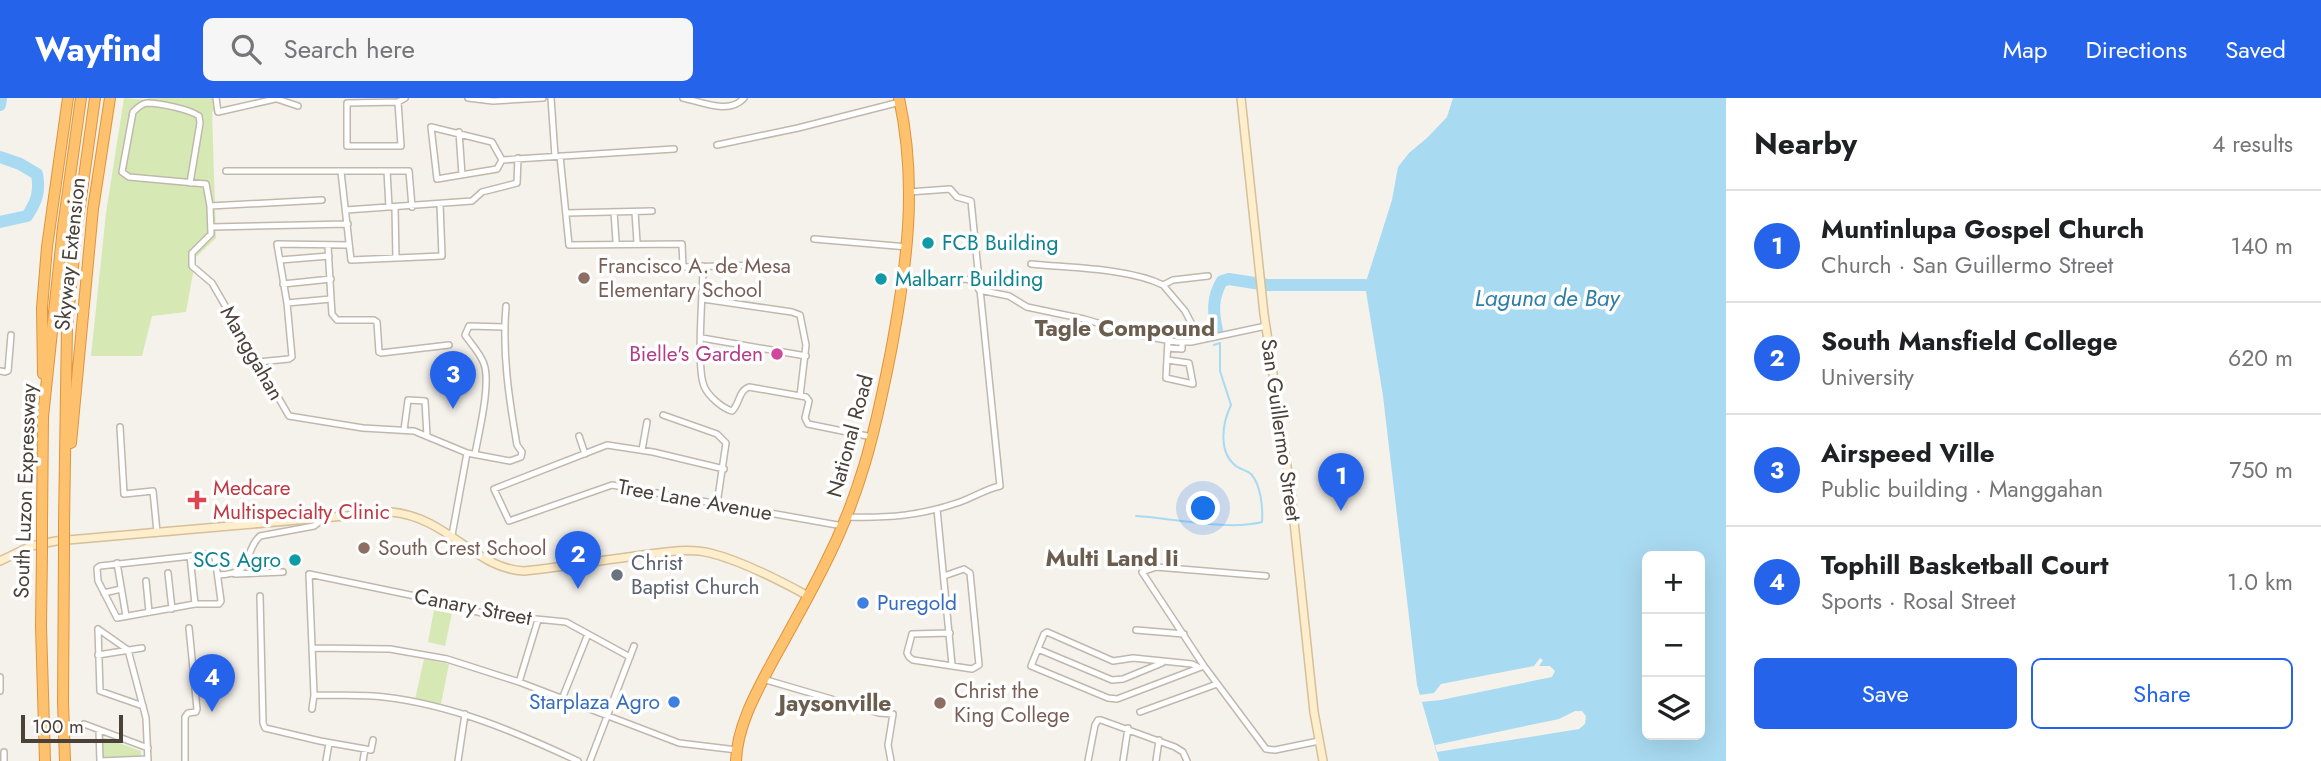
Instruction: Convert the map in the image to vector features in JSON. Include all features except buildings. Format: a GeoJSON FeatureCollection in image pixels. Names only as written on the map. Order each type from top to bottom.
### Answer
{"type":"FeatureCollection","features":[{"type":"Feature","properties":{"kind":"highway","name":"Skyway Extension"},"geometry":{"type":"LineString","coordinates":[[43,417],[43,320],[47,247],[68,98]]}},
{"type":"Feature","properties":{"kind":"highway","name":"South Luzon Expressway"},"geometry":{"type":"LineString","coordinates":[[45,761],[41,626],[43,417],[63,227],[81,98]]}},
{"type":"Feature","properties":{"kind":"highway","name":"South Luzon Expressway"},"geometry":{"type":"LineString","coordinates":[[65,761],[64,482],[67,326],[76,227],[94,98]]}},
{"type":"Feature","properties":{"kind":"highway","name":"Skyway Extension"},"geometry":{"type":"LineString","coordinates":[[64,482],[74,415],[93,209],[110,98]]}},
{"type":"Feature","properties":{"kind":"highway","name":"National Road"},"geometry":{"type":"LineString","coordinates":[[736,761],[741,731],[763,679],[845,522],[873,438],[903,288],[908,247],[909,192],[906,139],[900,100]]}},
{"type":"Feature","properties":{"kind":"street"},"geometry":{"type":"LineString","coordinates":[[216,98],[218,112],[275,99],[298,106]]}},
{"type":"Feature","properties":{"kind":"street"},"geometry":{"type":"LineString","coordinates":[[398,102],[401,146],[347,146],[347,103],[398,102],[405,98]]}},
{"type":"Feature","properties":{"kind":"street"},"geometry":{"type":"LineString","coordinates":[[468,98],[493,101],[543,98]]}},
{"type":"Feature","properties":{"kind":"street"},"geometry":{"type":"LineString","coordinates":[[551,98],[571,246],[682,244],[682,267],[762,265]]}},
{"type":"Feature","properties":{"kind":"street"},"geometry":{"type":"LineString","coordinates":[[683,98],[695,99],[713,106],[737,104],[744,98]]}},
{"type":"Feature","properties":{"kind":"street","name":"San Guillermo Street"},"geometry":{"type":"LineString","coordinates":[[1241,98],[1261,289],[1291,493],[1323,761]]}},
{"type":"Feature","properties":{"kind":"street"},"geometry":{"type":"LineString","coordinates":[[717,145],[798,128],[900,100]]}},
{"type":"Feature","properties":{"kind":"street"},"geometry":{"type":"LineString","coordinates":[[190,183],[199,116],[191,111],[147,103],[138,106],[133,112],[122,172],[129,177],[190,183],[206,184],[211,227],[348,224]]}},
{"type":"Feature","properties":{"kind":"street"},"geometry":{"type":"LineString","coordinates":[[431,127],[492,142],[502,160],[497,169],[437,179],[431,127]]}},
{"type":"Feature","properties":{"kind":"street"},"geometry":{"type":"LineString","coordinates":[[459,132],[462,176]]}},
{"type":"Feature","properties":{"kind":"street"},"geometry":{"type":"LineString","coordinates":[[502,160],[674,149]]}},
{"type":"Feature","properties":{"kind":"street"},"geometry":{"type":"LineString","coordinates":[[346,210],[472,201],[484,191],[517,183],[518,158]]}},
{"type":"Feature","properties":{"kind":"street"},"geometry":{"type":"LineString","coordinates":[[387,171],[396,258]]}},
{"type":"Feature","properties":{"kind":"street"},"geometry":{"type":"LineString","coordinates":[[226,172],[409,171],[412,207]]}},
{"type":"Feature","properties":{"kind":"street"},"geometry":{"type":"LineString","coordinates":[[341,172],[351,260],[442,256],[440,204]]}},
{"type":"Feature","properties":{"kind":"street"},"geometry":{"type":"LineString","coordinates":[[909,192],[950,189],[957,197],[971,201],[979,290]]}},
{"type":"Feature","properties":{"kind":"street"},"geometry":{"type":"LineString","coordinates":[[210,206],[322,200]]}},
{"type":"Feature","properties":{"kind":"street"},"geometry":{"type":"LineString","coordinates":[[566,213],[652,211]]}},
{"type":"Feature","properties":{"kind":"street"},"geometry":{"type":"LineString","coordinates":[[614,212],[615,241]]}},
{"type":"Feature","properties":{"kind":"street"},"geometry":{"type":"LineString","coordinates":[[635,212],[637,242]]}},
{"type":"Feature","properties":{"kind":"street","name":"Manggahan"},"geometry":{"type":"LineString","coordinates":[[211,227],[211,234],[192,253],[191,266],[212,283],[289,416],[363,428],[414,431],[467,453],[510,461],[522,455],[517,445],[507,381],[504,327]]}},
{"type":"Feature","properties":{"kind":"street"},"geometry":{"type":"LineString","coordinates":[[814,239],[908,247]]}},
{"type":"Feature","properties":{"kind":"street"},"geometry":{"type":"LineString","coordinates":[[257,362],[292,357],[277,244],[349,245]]}},
{"type":"Feature","properties":{"kind":"street"},"geometry":{"type":"LineString","coordinates":[[328,246],[332,314],[337,320],[377,322],[381,353],[449,345]]}},
{"type":"Feature","properties":{"kind":"street"},"geometry":{"type":"LineString","coordinates":[[279,260],[329,256]]}},
{"type":"Feature","properties":{"kind":"street"},"geometry":{"type":"LineString","coordinates":[[1031,264],[1140,277],[1163,285],[1185,312],[1200,340]]}},
{"type":"Feature","properties":{"kind":"street"},"geometry":{"type":"LineString","coordinates":[[703,266],[703,384],[708,393],[732,411],[742,391],[749,387],[800,396],[809,399],[805,418],[808,424],[873,438]]}},
{"type":"Feature","properties":{"kind":"street"},"geometry":{"type":"LineString","coordinates":[[1163,285],[1173,280],[1208,276]]}},
{"type":"Feature","properties":{"kind":"street"},"geometry":{"type":"LineString","coordinates":[[283,284],[331,279]]}},
{"type":"Feature","properties":{"kind":"street"},"geometry":{"type":"LineString","coordinates":[[959,279],[973,280],[979,290],[1009,296],[1027,307],[1084,318],[1139,335],[1168,340],[1200,340],[1266,326]]}},
{"type":"Feature","properties":{"kind":"street","name":"Tree Lane Avenue"},"geometry":{"type":"LineString","coordinates":[[585,454],[494,489],[509,521],[612,485],[717,504],[845,522],[906,517],[937,509],[1000,486],[979,290]]}},
{"type":"Feature","properties":{"kind":"street"},"geometry":{"type":"LineString","coordinates":[[286,303],[331,299]]}},
{"type":"Feature","properties":{"kind":"street"},"geometry":{"type":"LineString","coordinates":[[703,299],[796,313],[800,316],[806,356],[800,396]]}},
{"type":"Feature","properties":{"kind":"street"},"geometry":{"type":"LineString","coordinates":[[475,454],[484,407],[485,369],[465,335],[466,330],[469,326],[478,324],[504,327],[506,306]]}},
{"type":"Feature","properties":{"kind":"street"},"geometry":{"type":"LineString","coordinates":[[0,371],[8,370],[11,335]]}},
{"type":"Feature","properties":{"kind":"street"},"geometry":{"type":"LineString","coordinates":[[702,338],[806,356]]}},
{"type":"Feature","properties":{"kind":"street"},"geometry":{"type":"LineString","coordinates":[[1167,360],[1189,363],[1193,384],[1166,378],[1168,340]]}},
{"type":"Feature","properties":{"kind":"street"},"geometry":{"type":"LineString","coordinates":[[1168,348],[1182,349],[1182,342]]}},
{"type":"Feature","properties":{"kind":"street"},"geometry":{"type":"LineString","coordinates":[[404,430],[408,400],[425,401],[427,436]]}},
{"type":"Feature","properties":{"kind":"street"},"geometry":{"type":"LineString","coordinates":[[663,415],[721,437],[727,446],[717,504]]}},
{"type":"Feature","properties":{"kind":"street"},"geometry":{"type":"LineString","coordinates":[[642,450],[648,422]]}},
{"type":"Feature","properties":{"kind":"street"},"geometry":{"type":"LineString","coordinates":[[120,428],[124,494],[153,491],[157,532]]}},
{"type":"Feature","properties":{"kind":"street"},"geometry":{"type":"LineString","coordinates":[[579,436],[585,454],[607,445],[642,450],[724,469]]}},
{"type":"Feature","properties":{"kind":"street"},"geometry":{"type":"LineString","coordinates":[[452,535],[467,453]]}},
{"type":"Feature","properties":{"kind":"street"},"geometry":{"type":"LineString","coordinates":[[937,509],[951,665]]}},
{"type":"Feature","properties":{"kind":"street"},"geometry":{"type":"LineString","coordinates":[[0,561],[42,543],[380,512],[402,513],[424,520],[452,535],[499,567],[515,571],[680,551],[711,553],[782,582],[808,596]]}},
{"type":"Feature","properties":{"kind":"street"},"geometry":{"type":"LineString","coordinates":[[232,575],[249,562],[256,540],[260,536],[314,526],[325,517]]}},
{"type":"Feature","properties":{"kind":"street"},"geometry":{"type":"LineString","coordinates":[[213,554],[220,603],[195,604],[116,616],[97,577],[97,568],[117,563],[190,556],[213,554]]}},
{"type":"Feature","properties":{"kind":"street"},"geometry":{"type":"LineString","coordinates":[[190,556],[195,604]]}},
{"type":"Feature","properties":{"kind":"street"},"geometry":{"type":"LineString","coordinates":[[117,563],[126,616]]}},
{"type":"Feature","properties":{"kind":"street"},"geometry":{"type":"LineString","coordinates":[[1266,576],[1156,568],[1142,572],[1201,666],[1266,749],[1275,750],[1319,741]]}},
{"type":"Feature","properties":{"kind":"street"},"geometry":{"type":"LineString","coordinates":[[944,576],[964,569],[970,573],[979,665],[972,669],[913,660],[909,657],[912,634],[950,633]]}},
{"type":"Feature","properties":{"kind":"street"},"geometry":{"type":"LineString","coordinates":[[218,575],[283,572]]}},
{"type":"Feature","properties":{"kind":"street"},"geometry":{"type":"LineString","coordinates":[[168,573],[172,609]]}},
{"type":"Feature","properties":{"kind":"street","name":"Canary Street"},"geometry":{"type":"LineString","coordinates":[[312,648],[309,574],[486,614],[566,622],[630,657]]}},
{"type":"Feature","properties":{"kind":"street"},"geometry":{"type":"LineString","coordinates":[[146,581],[149,612]]}},
{"type":"Feature","properties":{"kind":"street"},"geometry":{"type":"LineString","coordinates":[[104,593],[121,590]]}},
{"type":"Feature","properties":{"kind":"street"},"geometry":{"type":"LineString","coordinates":[[260,596],[265,728],[371,750],[373,740]]}},
{"type":"Feature","properties":{"kind":"street"},"geometry":{"type":"LineString","coordinates":[[908,602],[917,609],[947,606]]}},
{"type":"Feature","properties":{"kind":"street"},"geometry":{"type":"LineString","coordinates":[[519,682],[538,620]]}},
{"type":"Feature","properties":{"kind":"street"},"geometry":{"type":"LineString","coordinates":[[185,761],[185,717],[198,709],[189,628]]}},
{"type":"Feature","properties":{"kind":"street"},"geometry":{"type":"LineString","coordinates":[[99,730],[100,761],[148,760],[147,725],[143,706],[128,650],[98,629],[100,691],[143,706]]}},
{"type":"Feature","properties":{"kind":"street"},"geometry":{"type":"LineString","coordinates":[[1136,629],[1184,635]]}},
{"type":"Feature","properties":{"kind":"street"},"geometry":{"type":"LineString","coordinates":[[1046,632],[1113,661],[1133,658],[1201,666],[1127,696],[1113,699],[1032,667],[1046,632]]}},
{"type":"Feature","properties":{"kind":"street"},"geometry":{"type":"LineString","coordinates":[[562,699],[588,634]]}},
{"type":"Feature","properties":{"kind":"street"},"geometry":{"type":"LineString","coordinates":[[590,761],[634,646]]}},
{"type":"Feature","properties":{"kind":"street"},"geometry":{"type":"LineString","coordinates":[[98,655],[142,648]]}},
{"type":"Feature","properties":{"kind":"street"},"geometry":{"type":"LineString","coordinates":[[312,709],[312,648],[390,649],[447,659],[519,682],[679,743],[737,750]]}},
{"type":"Feature","properties":{"kind":"street"},"geometry":{"type":"LineString","coordinates":[[1038,649],[1115,681],[1165,662]]}},
{"type":"Feature","properties":{"kind":"street"},"geometry":{"type":"LineString","coordinates":[[0,677],[0,691]]}},
{"type":"Feature","properties":{"kind":"street"},"geometry":{"type":"LineString","coordinates":[[763,679],[879,713],[893,714],[888,746],[891,761]]}},
{"type":"Feature","properties":{"kind":"street"},"geometry":{"type":"LineString","coordinates":[[1140,712],[1217,684]]}},
{"type":"Feature","properties":{"kind":"street"},"geometry":{"type":"LineString","coordinates":[[314,695],[382,697],[429,704],[523,735],[578,761]]}},
{"type":"Feature","properties":{"kind":"street"},"geometry":{"type":"LineString","coordinates":[[458,761],[465,714]]}},
{"type":"Feature","properties":{"kind":"street"},"geometry":{"type":"LineString","coordinates":[[1088,761],[1098,720],[1159,740],[1183,752],[1187,761]]}},
{"type":"Feature","properties":{"kind":"street"},"geometry":{"type":"LineString","coordinates":[[85,724],[148,748]]}},
{"type":"Feature","properties":{"kind":"street"},"geometry":{"type":"LineString","coordinates":[[1123,761],[1128,728]]}},
{"type":"Feature","properties":{"kind":"street"},"geometry":{"type":"LineString","coordinates":[[1156,761],[1159,740]]}},
{"type":"Feature","properties":{"kind":"street"},"geometry":{"type":"LineString","coordinates":[[326,761],[329,743]]}},
{"type":"Feature","properties":{"kind":"street"},"geometry":{"type":"LineString","coordinates":[[363,761],[365,749]]}},
{"type":"Feature","properties":{"kind":"street"},"geometry":{"type":"LineString","coordinates":[[4,752],[4,761]]}},
{"type":"Feature","properties":{"kind":"green space"},"geometry":{"type":"Polygon","coordinates":[[[124,98],[214,98],[216,113],[212,111],[216,238],[196,257],[186,312],[152,316],[142,356],[91,356],[106,213],[124,98]]]}},
{"type":"Feature","properties":{"kind":"green space"},"geometry":{"type":"Polygon","coordinates":[[[434,610],[452,613],[445,646],[428,642],[434,610]]]}},
{"type":"Feature","properties":{"kind":"green space"},"geometry":{"type":"Polygon","coordinates":[[[424,659],[449,664],[441,704],[415,699],[424,659]]]}},
{"type":"Feature","properties":{"kind":"green space"},"geometry":{"type":"Polygon","coordinates":[[[102,737],[141,751],[141,757],[103,758],[102,737]]]}},
{"type":"Feature","properties":{"kind":"water","name":"Laguna de Bay"},"geometry":{"type":"Polygon","coordinates":[[[1453,98],[1726,98],[1726,761],[1439,761],[1417,685],[1383,396],[1365,285],[1392,200],[1398,167],[1409,153],[1447,117],[1453,98]]]}},
{"type":"Feature","properties":{"kind":"pier"},"geometry":{"type":"Polygon","coordinates":[[[1540,658],[1543,660],[1539,666],[1550,666],[1555,671],[1552,677],[1421,702],[1419,695],[1434,693],[1441,684],[1534,666],[1540,658]]]}},
{"type":"Feature","properties":{"kind":"pier"},"geometry":{"type":"Polygon","coordinates":[[[1575,711],[1582,711],[1586,716],[1585,724],[1579,729],[1437,752],[1435,745],[1559,719],[1575,711]]]}},
{"type":"Feature","properties":{"kind":"waterway"},"geometry":{"type":"LineString","coordinates":[[0,105],[1,98]]}},
{"type":"Feature","properties":{"kind":"waterway"},"geometry":{"type":"LineString","coordinates":[[0,157],[37,174],[38,186],[35,201],[27,216],[0,222]]}},
{"type":"Feature","properties":{"kind":"waterway"},"geometry":{"type":"LineString","coordinates":[[1217,330],[1214,305],[1222,281],[1229,279],[1267,285],[1365,285]]}},
{"type":"Feature","properties":{"kind":"waterway"},"geometry":{"type":"LineString","coordinates":[[1136,516],[1217,525],[1262,522],[1261,497],[1257,484],[1249,473],[1230,460],[1224,446],[1225,421],[1231,405],[1220,371],[1220,343],[1214,345]]}},
{"type":"Feature","properties":{"kind":"place","name":"FCB Building"},"geometry":{"type":"Point","coordinates":[928,243]}},
{"type":"Feature","properties":{"kind":"place","name":"Francisco A. de Mesa Elementary School"},"geometry":{"type":"Point","coordinates":[584,278]}},
{"type":"Feature","properties":{"kind":"place","name":"Malbarr Building"},"geometry":{"type":"Point","coordinates":[881,279]}},
{"type":"Feature","properties":{"kind":"place","name":"Bielle's Garden"},"geometry":{"type":"Point","coordinates":[777,354]}},
{"type":"Feature","properties":{"kind":"place","name":"Airspeed Ville"},"geometry":{"type":"Point","coordinates":[453,409]}},
{"type":"Feature","properties":{"kind":"place","name":"Medcare Multispecialty Clinic"},"geometry":{"type":"Point","coordinates":[197,500]}},
{"type":"Feature","properties":{"kind":"place","name":"Muntinlupa Gospel Church"},"geometry":{"type":"Point","coordinates":[1341,511]}},
{"type":"Feature","properties":{"kind":"place","name":"South Crest School"},"geometry":{"type":"Point","coordinates":[364,548]}},
{"type":"Feature","properties":{"kind":"place","name":"SCS Agro"},"geometry":{"type":"Point","coordinates":[295,560]}},
{"type":"Feature","properties":{"kind":"place","name":"Christ Baptist Church"},"geometry":{"type":"Point","coordinates":[617,575]}},
{"type":"Feature","properties":{"kind":"place","name":"South Mansfield College"},"geometry":{"type":"Point","coordinates":[578,589]}},
{"type":"Feature","properties":{"kind":"place","name":"Puregold"},"geometry":{"type":"Point","coordinates":[863,603]}},
{"type":"Feature","properties":{"kind":"place","name":"Starplaza Agro"},"geometry":{"type":"Point","coordinates":[674,702]}},
{"type":"Feature","properties":{"kind":"place","name":"Christ the King College"},"geometry":{"type":"Point","coordinates":[940,703]}},
{"type":"Feature","properties":{"kind":"place","name":"Tophill Basketball Court"},"geometry":{"type":"Point","coordinates":[212,712]}},
{"type":"Feature","properties":{"kind":"district","name":"Tagle Compound"},"geometry":{"type":"Point","coordinates":[1125,328]}},
{"type":"Feature","properties":{"kind":"district","name":"Multi Land Ii"},"geometry":{"type":"Point","coordinates":[1112,558]}},
{"type":"Feature","properties":{"kind":"district","name":"Jaysonville"},"geometry":{"type":"Point","coordinates":[835,703]}}]}
